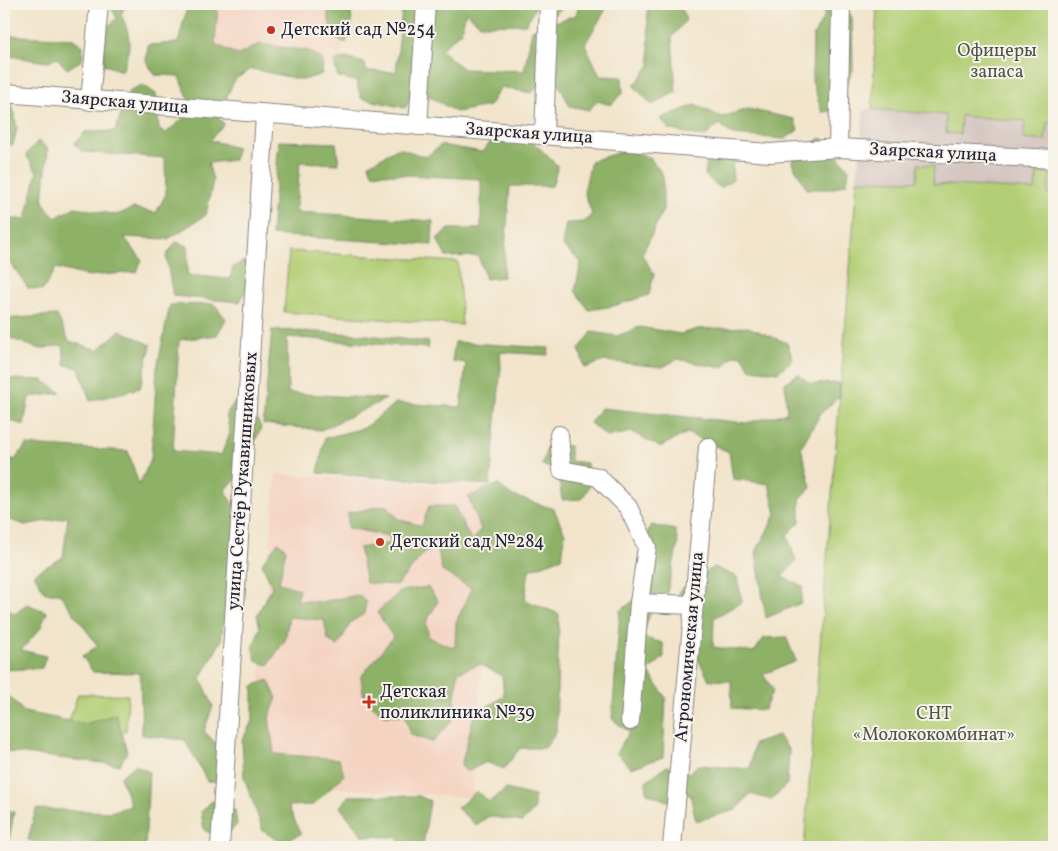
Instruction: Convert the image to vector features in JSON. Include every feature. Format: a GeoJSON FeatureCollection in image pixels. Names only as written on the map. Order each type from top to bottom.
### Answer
{"type":"FeatureCollection","features":[{"type":"Feature","properties":{"kind":"street"},"geometry":{"type":"LineString","coordinates":[[90,101],[99,4]]}},
{"type":"Feature","properties":{"kind":"street"},"geometry":{"type":"LineString","coordinates":[[418,126],[426,4]]}},
{"type":"Feature","properties":{"kind":"street"},"geometry":{"type":"LineString","coordinates":[[544,136],[549,4]]}},
{"type":"Feature","properties":{"kind":"street"},"geometry":{"type":"LineString","coordinates":[[838,148],[841,4]]}},
{"type":"Feature","properties":{"kind":"street","name":"Заярская улица"},"geometry":{"type":"LineString","coordinates":[[4,93],[265,115],[770,153],[838,148],[1054,159]]}},
{"type":"Feature","properties":{"kind":"street","name":"улица Сестёр Рукавишниковых"},"geometry":{"type":"LineString","coordinates":[[220,847],[265,115]]}},
{"type":"Feature","properties":{"kind":"street"},"geometry":{"type":"LineString","coordinates":[[559,435],[562,470],[598,477],[628,507],[646,547],[639,603],[630,720]]}},
{"type":"Feature","properties":{"kind":"street","name":"Агрономическая улица"},"geometry":{"type":"LineString","coordinates":[[672,847],[708,447]]}},
{"type":"Feature","properties":{"kind":"street"},"geometry":{"type":"LineString","coordinates":[[639,603],[694,605]]}},
{"type":"Feature","properties":{"kind":"shaded area","name":"Детский сад №254"},"geometry":{"type":"Polygon","coordinates":[[[200,4],[345,4],[341,68],[196,57],[200,4]]]}},
{"type":"Feature","properties":{"kind":"shaded area"},"geometry":{"type":"Polygon","coordinates":[[[864,109],[947,115],[946,133],[961,116],[1025,121],[1045,141],[1047,122],[1054,123],[1054,194],[1048,194],[1037,172],[1035,190],[933,184],[918,164],[917,181],[857,180],[864,109]]]}},
{"type":"Feature","properties":{"kind":"shaded area"},"geometry":{"type":"Polygon","coordinates":[[[276,474],[493,488],[473,798],[252,781],[276,474]]]}},
{"type":"Feature","properties":{"kind":"green space"},"geometry":{"type":"Polygon","coordinates":[[[109,4],[126,4],[121,15],[129,36],[129,49],[122,71],[104,65],[102,32],[117,18],[109,4]]]}},
{"type":"Feature","properties":{"kind":"green space"},"geometry":{"type":"Polygon","coordinates":[[[188,4],[218,4],[215,44],[238,55],[260,44],[309,51],[323,60],[322,74],[303,80],[252,69],[235,79],[223,105],[192,106],[179,76],[155,75],[146,61],[148,45],[178,43],[188,4]]]}},
{"type":"Feature","properties":{"kind":"green space"},"geometry":{"type":"Polygon","coordinates":[[[331,4],[350,4],[352,24],[346,43],[332,37],[328,13],[331,4]]]}},
{"type":"Feature","properties":{"kind":"green space"},"geometry":{"type":"Polygon","coordinates":[[[400,4],[567,4],[555,14],[537,5],[526,24],[481,25],[466,12],[461,31],[441,50],[463,69],[524,71],[532,30],[576,15],[579,4],[609,4],[585,44],[600,76],[622,77],[623,93],[611,105],[597,101],[589,110],[570,106],[551,70],[532,93],[501,87],[489,106],[456,112],[417,89],[405,108],[361,98],[356,81],[338,77],[334,62],[345,58],[365,63],[366,71],[396,72],[402,9],[400,4]]]}},
{"type":"Feature","properties":{"kind":"green space"},"geometry":{"type":"Polygon","coordinates":[[[647,4],[680,4],[686,20],[672,37],[676,92],[652,105],[634,86],[650,65],[647,4]]]}},
{"type":"Feature","properties":{"kind":"green space"},"geometry":{"type":"Polygon","coordinates":[[[819,4],[845,4],[852,17],[853,70],[834,111],[822,112],[812,81],[813,37],[825,15],[818,7],[819,4]]]}},
{"type":"Feature","properties":{"kind":"green space","name":"Офицеры запаса"},"geometry":{"type":"Polygon","coordinates":[[[877,4],[1054,4],[1054,123],[1047,123],[1045,141],[1023,139],[1025,121],[961,116],[960,134],[946,133],[946,115],[872,109],[877,4]]]}},
{"type":"Feature","properties":{"kind":"green space"},"geometry":{"type":"Polygon","coordinates":[[[4,35],[73,39],[83,46],[82,60],[67,69],[57,58],[46,62],[4,55],[4,35]]]}},
{"type":"Feature","properties":{"kind":"green space"},"geometry":{"type":"Polygon","coordinates":[[[143,85],[156,94],[159,130],[166,133],[188,114],[215,114],[224,124],[210,140],[237,148],[234,160],[208,163],[213,180],[206,215],[168,239],[124,237],[142,260],[136,272],[87,276],[56,268],[43,290],[28,288],[10,262],[4,265],[4,202],[12,219],[26,219],[37,172],[26,155],[38,141],[48,149],[43,202],[55,218],[75,207],[116,215],[134,208],[156,213],[166,194],[165,158],[82,152],[74,144],[85,132],[115,131],[130,90],[143,85]]]}},
{"type":"Feature","properties":{"kind":"green space"},"geometry":{"type":"Polygon","coordinates":[[[4,94],[11,98],[17,128],[13,145],[4,144],[4,94]]]}},
{"type":"Feature","properties":{"kind":"green space"},"geometry":{"type":"Polygon","coordinates":[[[695,105],[722,117],[748,109],[794,119],[798,130],[785,139],[732,135],[720,124],[704,137],[668,129],[661,118],[695,105]]]}},
{"type":"Feature","properties":{"kind":"green space"},"geometry":{"type":"Polygon","coordinates":[[[495,137],[531,140],[558,166],[552,186],[510,186],[503,277],[486,279],[478,256],[446,257],[437,239],[449,229],[481,229],[481,179],[372,173],[369,164],[399,148],[426,157],[441,145],[482,152],[495,137]]]}},
{"type":"Feature","properties":{"kind":"green space"},"geometry":{"type":"Polygon","coordinates":[[[822,138],[849,169],[847,183],[831,189],[807,189],[792,163],[794,153],[822,138]]]}},
{"type":"Feature","properties":{"kind":"green space"},"geometry":{"type":"Polygon","coordinates":[[[279,141],[336,143],[339,164],[300,162],[296,212],[433,221],[432,245],[271,235],[279,141]]]}},
{"type":"Feature","properties":{"kind":"green space"},"geometry":{"type":"Polygon","coordinates":[[[627,150],[650,158],[663,175],[663,210],[642,255],[654,274],[649,295],[613,306],[589,310],[575,291],[581,262],[562,245],[566,223],[584,222],[592,214],[584,192],[591,161],[627,150]]]}},
{"type":"Feature","properties":{"kind":"green space"},"geometry":{"type":"Polygon","coordinates":[[[708,155],[737,155],[732,168],[733,180],[720,188],[705,175],[708,155]]]}},
{"type":"Feature","properties":{"kind":"green space","name":"СНТ «Молококомбинат»"},"geometry":{"type":"Polygon","coordinates":[[[918,164],[934,166],[933,184],[1035,190],[1037,172],[1050,173],[1048,194],[1054,194],[1054,847],[804,847],[857,180],[917,181],[918,164]]]}},
{"type":"Feature","properties":{"kind":"green space"},"geometry":{"type":"Polygon","coordinates":[[[176,242],[188,246],[187,275],[230,279],[233,267],[244,261],[253,273],[240,302],[173,296],[166,256],[176,242]]]}},
{"type":"Feature","properties":{"kind":"green space"},"geometry":{"type":"Polygon","coordinates":[[[289,251],[458,262],[462,325],[284,312],[289,251]]]}},
{"type":"Feature","properties":{"kind":"green space"},"geometry":{"type":"Polygon","coordinates":[[[214,304],[226,319],[217,335],[179,340],[173,451],[221,455],[230,433],[226,414],[234,403],[250,403],[261,428],[238,478],[225,489],[237,512],[221,641],[201,678],[213,706],[204,731],[228,756],[225,782],[207,781],[185,740],[142,735],[140,673],[93,672],[82,656],[98,646],[59,593],[45,593],[34,574],[63,557],[68,517],[25,525],[4,518],[4,447],[14,461],[26,445],[128,451],[139,485],[151,459],[157,368],[170,305],[214,304]]]}},
{"type":"Feature","properties":{"kind":"green space"},"geometry":{"type":"Polygon","coordinates":[[[57,315],[69,341],[98,350],[120,330],[151,345],[140,388],[90,401],[79,368],[65,365],[63,345],[40,349],[4,336],[4,319],[57,315]]]}},
{"type":"Feature","properties":{"kind":"green space"},"geometry":{"type":"Polygon","coordinates":[[[640,327],[680,334],[698,329],[748,327],[787,343],[793,359],[778,372],[750,369],[743,356],[734,355],[723,368],[677,359],[663,367],[604,361],[585,368],[579,349],[592,332],[617,336],[640,327]]]}},
{"type":"Feature","properties":{"kind":"green space"},"geometry":{"type":"Polygon","coordinates":[[[272,330],[358,334],[429,342],[428,348],[287,337],[288,393],[386,399],[321,430],[263,424],[272,330]]]}},
{"type":"Feature","properties":{"kind":"green space"},"geometry":{"type":"Polygon","coordinates":[[[4,338],[9,379],[43,380],[61,393],[29,397],[24,425],[4,419],[4,338]]]}},
{"type":"Feature","properties":{"kind":"green space"},"geometry":{"type":"Polygon","coordinates":[[[455,342],[549,348],[548,355],[500,352],[501,367],[490,485],[318,473],[325,438],[364,428],[396,403],[461,407],[466,363],[452,361],[455,342]]]}},
{"type":"Feature","properties":{"kind":"green space"},"geometry":{"type":"Polygon","coordinates":[[[798,374],[811,384],[839,383],[840,396],[821,413],[801,447],[811,488],[800,499],[800,522],[787,535],[796,561],[782,577],[803,586],[801,603],[766,618],[756,552],[776,514],[769,484],[733,479],[729,452],[687,433],[660,447],[632,432],[607,437],[590,423],[601,408],[746,423],[787,413],[785,383],[798,374]]]}},
{"type":"Feature","properties":{"kind":"green space"},"geometry":{"type":"Polygon","coordinates":[[[548,444],[570,446],[570,461],[587,463],[589,487],[582,499],[562,500],[558,471],[542,465],[548,444]]]}},
{"type":"Feature","properties":{"kind":"green space"},"geometry":{"type":"Polygon","coordinates":[[[498,484],[510,495],[554,509],[565,534],[562,558],[529,570],[525,600],[559,614],[556,733],[545,748],[520,748],[504,769],[486,762],[467,772],[461,766],[474,715],[504,696],[502,676],[480,664],[458,672],[452,721],[433,742],[411,735],[405,715],[384,715],[364,699],[361,677],[393,637],[377,612],[401,591],[428,587],[438,601],[426,623],[429,638],[455,648],[456,622],[472,589],[442,571],[438,550],[431,545],[397,585],[366,583],[359,548],[391,543],[389,536],[348,528],[348,513],[387,505],[398,519],[422,526],[429,506],[454,506],[472,542],[481,529],[468,497],[498,484]]]}},
{"type":"Feature","properties":{"kind":"green space"},"geometry":{"type":"Polygon","coordinates":[[[651,525],[675,530],[678,544],[665,601],[654,603],[642,637],[663,643],[664,657],[648,671],[666,698],[663,757],[631,768],[616,753],[629,732],[612,719],[620,611],[641,595],[641,549],[651,525]]]}},
{"type":"Feature","properties":{"kind":"green space"},"geometry":{"type":"Polygon","coordinates":[[[278,542],[286,549],[279,583],[299,589],[297,600],[320,602],[358,595],[366,601],[364,614],[351,622],[338,646],[328,640],[324,620],[289,617],[285,640],[268,665],[256,661],[253,647],[260,628],[257,615],[272,587],[262,563],[278,542]]]}},
{"type":"Feature","properties":{"kind":"green space"},"geometry":{"type":"Polygon","coordinates":[[[714,567],[737,577],[742,602],[714,618],[713,647],[754,652],[764,638],[786,637],[796,661],[763,674],[773,690],[764,710],[732,708],[731,681],[709,680],[697,657],[703,613],[678,605],[680,590],[714,567]]]}},
{"type":"Feature","properties":{"kind":"green space"},"geometry":{"type":"Polygon","coordinates":[[[27,604],[47,612],[40,629],[21,650],[46,656],[42,668],[4,670],[4,634],[6,631],[4,627],[4,607],[15,614],[27,604]]]}},
{"type":"Feature","properties":{"kind":"green space"},"geometry":{"type":"Polygon","coordinates":[[[268,680],[277,698],[269,717],[274,754],[339,759],[344,775],[313,805],[288,806],[301,834],[281,842],[263,831],[244,777],[242,741],[253,719],[253,686],[268,680]]]}},
{"type":"Feature","properties":{"kind":"green space"},"geometry":{"type":"Polygon","coordinates":[[[4,693],[24,712],[86,724],[116,714],[127,752],[120,765],[8,752],[4,744],[4,693]]]}},
{"type":"Feature","properties":{"kind":"green space"},"geometry":{"type":"Polygon","coordinates":[[[78,694],[128,695],[126,731],[67,727],[78,694]]]}},
{"type":"Feature","properties":{"kind":"green space"},"geometry":{"type":"Polygon","coordinates":[[[778,736],[789,750],[787,784],[772,800],[750,794],[736,810],[696,821],[690,794],[667,801],[647,793],[646,781],[667,766],[689,773],[698,765],[750,769],[754,744],[778,736]]]}},
{"type":"Feature","properties":{"kind":"green space"},"geometry":{"type":"Polygon","coordinates":[[[135,765],[149,772],[145,847],[51,847],[28,840],[36,809],[110,812],[131,806],[120,777],[135,765]]]}},
{"type":"Feature","properties":{"kind":"green space"},"geometry":{"type":"Polygon","coordinates":[[[506,789],[534,796],[534,810],[522,822],[489,816],[476,825],[457,808],[477,791],[489,802],[506,789]]]}},
{"type":"Feature","properties":{"kind":"green space"},"geometry":{"type":"Polygon","coordinates":[[[348,796],[419,796],[430,801],[423,845],[406,847],[395,837],[363,836],[340,807],[348,796]]]}},
{"type":"Feature","properties":{"kind":"green space"},"geometry":{"type":"Polygon","coordinates":[[[212,801],[235,810],[237,825],[222,839],[204,830],[201,812],[212,801]]]}},
{"type":"Feature","properties":{"kind":"green space"},"geometry":{"type":"Polygon","coordinates":[[[4,809],[14,812],[8,847],[4,847],[4,809]]]}},
{"type":"Feature","properties":{"kind":"place","name":"Детский сад №254"},"geometry":{"type":"Point","coordinates":[271,30]}},
{"type":"Feature","properties":{"kind":"place","name":"Детский сад №284"},"geometry":{"type":"Point","coordinates":[380,542]}},
{"type":"Feature","properties":{"kind":"place","name":"Детская поликлиника №39"},"geometry":{"type":"Point","coordinates":[369,702]}}]}
